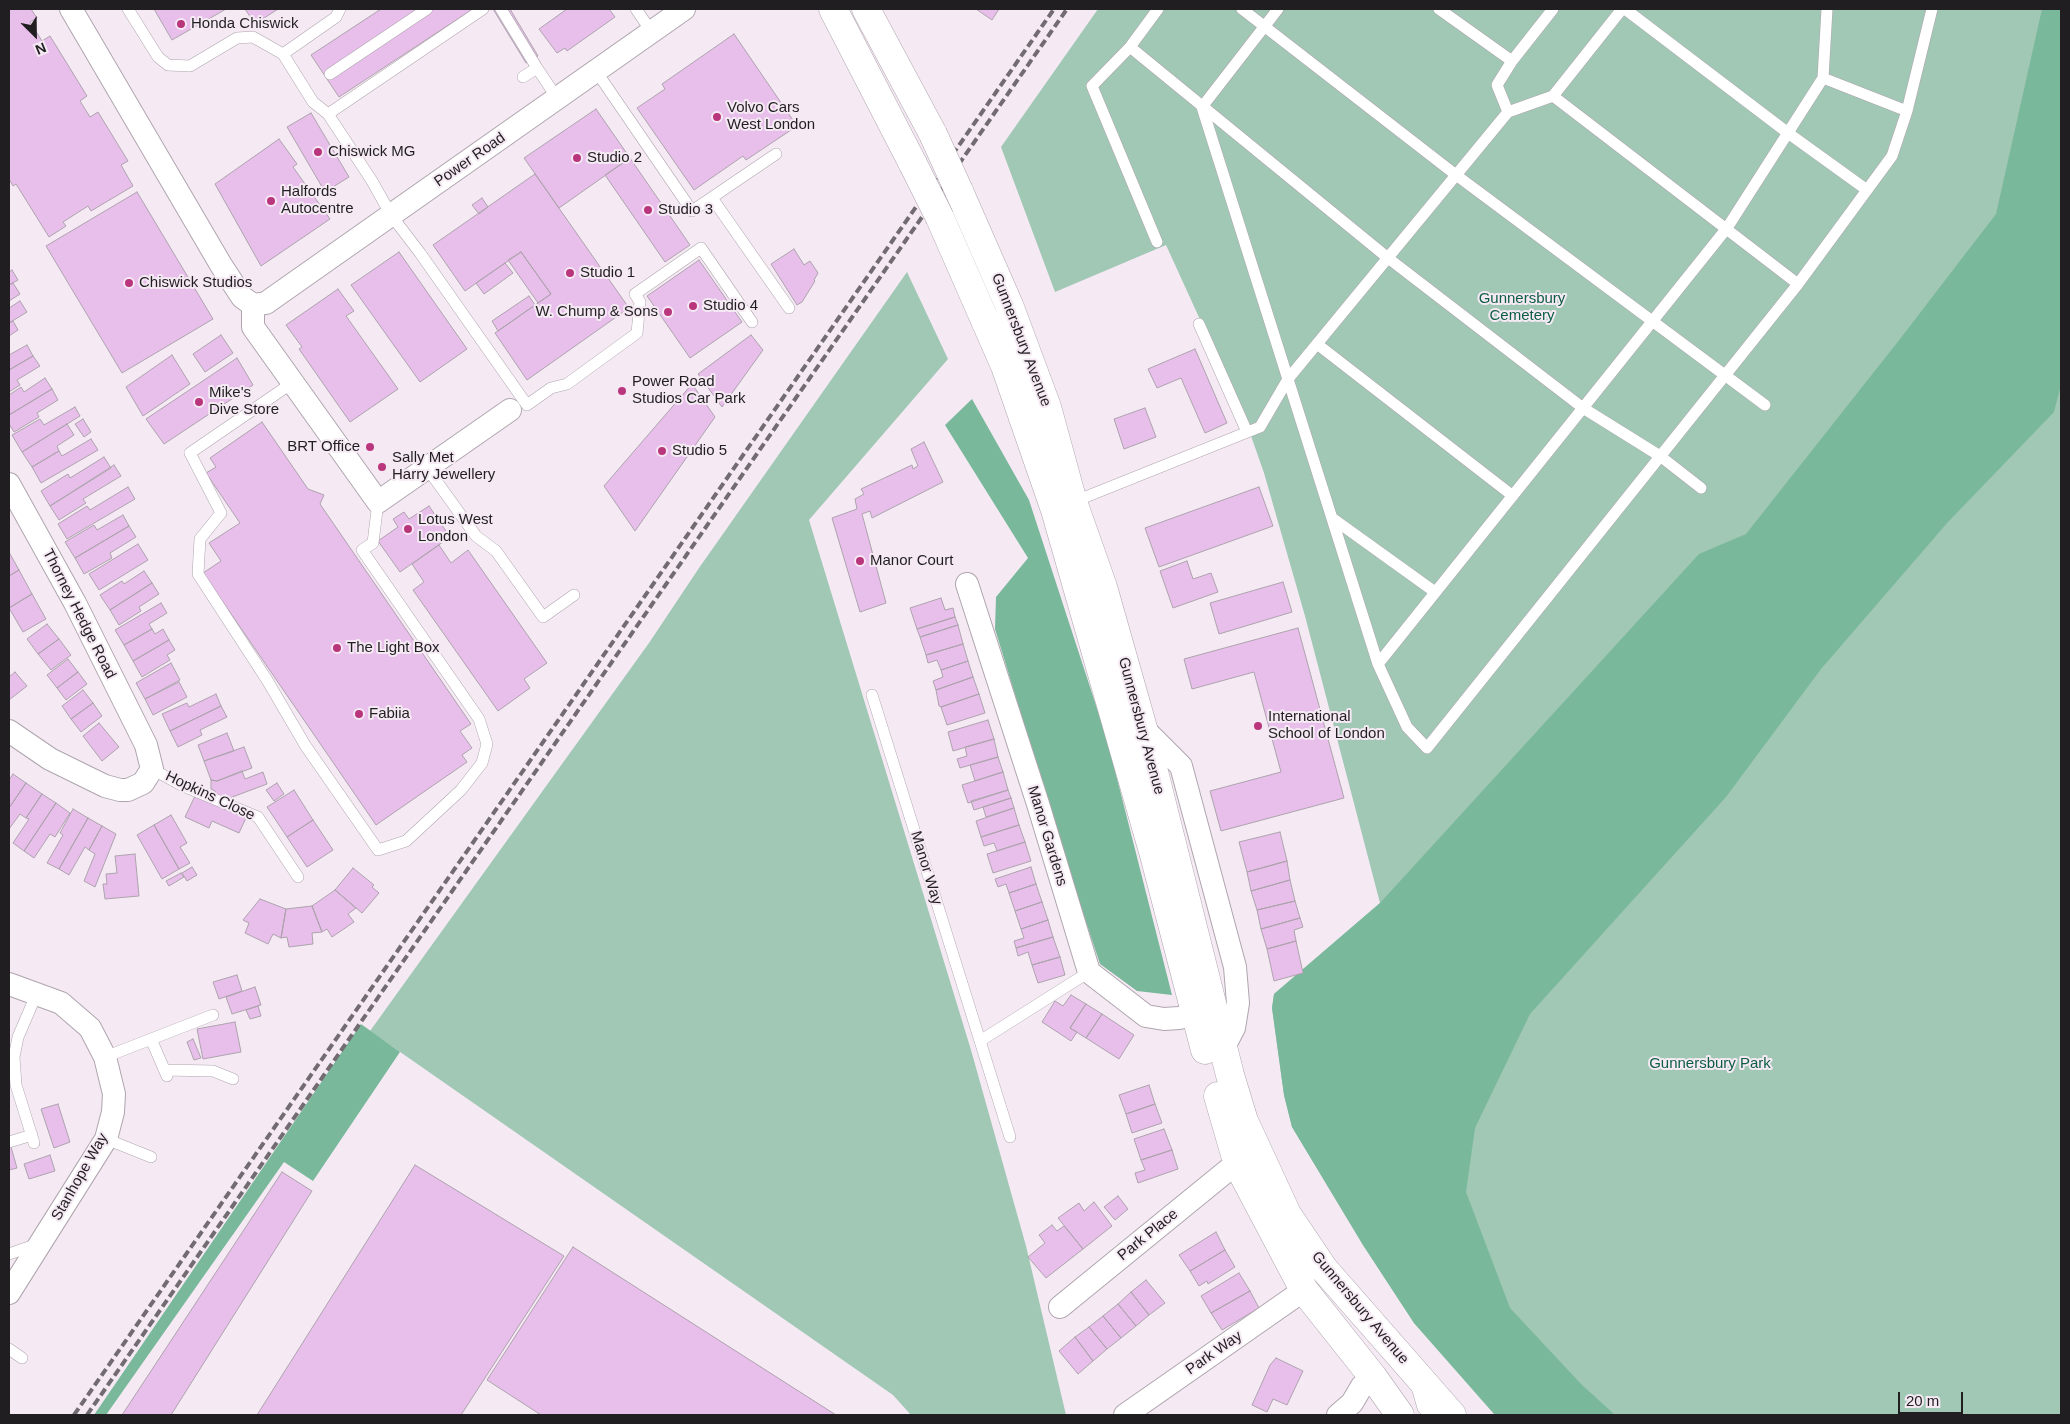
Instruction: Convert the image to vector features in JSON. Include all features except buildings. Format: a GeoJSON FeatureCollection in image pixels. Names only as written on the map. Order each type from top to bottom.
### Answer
{"type":"FeatureCollection","features":[{"type":"Feature","properties":{"kind":"highway","name":"Gunnersbury Avenue"},"geometry":{"type":"LineString","coordinates":[[833,9],[940,218],[1005,366],[1055,510],[1154,855],[1238,1165],[1304,1290],[1374,1377],[1400,1415]]}},
{"type":"Feature","properties":{"kind":"highway","name":"Gunnersbury Avenue"},"geometry":{"type":"LineString","coordinates":[[866,9],[933,134],[960,190],[1009,305],[1047,408],[1143,728],[1244,1121],[1287,1214],[1324,1269],[1452,1415]]}},
{"type":"Feature","properties":{"kind":"street"},"geometry":{"type":"LineString","coordinates":[[70,9],[221,265],[242,297],[253,305],[253,327],[378,502],[510,410]]}},
{"type":"Feature","properties":{"kind":"street","name":"Power Road"},"geometry":{"type":"LineString","coordinates":[[253,305],[266,303],[684,9]]}},
{"type":"Feature","properties":{"kind":"street","name":"Thorney Hedge Road"},"geometry":{"type":"LineString","coordinates":[[9,484],[75,603],[146,745],[152,769]]}},
{"type":"Feature","properties":{"kind":"street","name":"Manor Gardens"},"geometry":{"type":"LineString","coordinates":[[966,584],[1038,804],[1089,972]]}},
{"type":"Feature","properties":{"kind":"street"},"geometry":{"type":"LineString","coordinates":[[9,732],[50,759],[112,788],[120,790],[135,788],[148,778],[152,769]]}},
{"type":"Feature","properties":{"kind":"street"},"geometry":{"type":"LineString","coordinates":[[1089,972],[1146,1016],[1164,1019],[1196,1014]]}},
{"type":"Feature","properties":{"kind":"street","name":"Stanhope Way"},"geometry":{"type":"LineString","coordinates":[[9,984],[61,1003],[90,1028],[105,1057],[114,1094],[114,1112],[106,1139],[9,1292]]}},
{"type":"Feature","properties":{"kind":"street","name":"Park Place"},"geometry":{"type":"LineString","coordinates":[[1060,1307],[1228,1170],[1238,1165]]}},
{"type":"Feature","properties":{"kind":"street","name":"Park Way"},"geometry":{"type":"LineString","coordinates":[[1125,1415],[1304,1290]]}},
{"type":"Feature","properties":{"kind":"street"},"geometry":{"type":"LineString","coordinates":[[1338,1415],[1352,1403],[1362,1386],[1374,1377]]}},
{"type":"Feature","properties":{"kind":"lane"},"geometry":{"type":"LineString","coordinates":[[128,9],[158,57],[168,66],[190,66],[237,38],[253,37],[282,54],[313,102],[328,114],[372,181],[391,215],[527,405],[551,388],[567,384],[637,333],[640,302],[635,294],[701,248],[752,322]]}},
{"type":"Feature","properties":{"kind":"lane"},"geometry":{"type":"LineString","coordinates":[[282,54],[336,17],[340,9]]}},
{"type":"Feature","properties":{"kind":"lane"},"geometry":{"type":"LineString","coordinates":[[330,74],[427,9]]}},
{"type":"Feature","properties":{"kind":"lane"},"geometry":{"type":"LineString","coordinates":[[328,114],[484,9]]}},
{"type":"Feature","properties":{"kind":"lane"},"geometry":{"type":"LineString","coordinates":[[501,9],[557,98]]}},
{"type":"Feature","properties":{"kind":"lane"},"geometry":{"type":"LineString","coordinates":[[636,9],[651,32]]}},
{"type":"Feature","properties":{"kind":"lane"},"geometry":{"type":"LineString","coordinates":[[1157,242],[1092,86],[1130,47],[1158,9]]}},
{"type":"Feature","properties":{"kind":"lane"},"geometry":{"type":"LineString","coordinates":[[1242,9],[1456,175],[1654,320],[1766,405]]}},
{"type":"Feature","properties":{"kind":"lane"},"geometry":{"type":"LineString","coordinates":[[1202,107],[1278,9]]}},
{"type":"Feature","properties":{"kind":"lane"},"geometry":{"type":"LineString","coordinates":[[1439,9],[1512,61]]}},
{"type":"Feature","properties":{"kind":"lane"},"geometry":{"type":"LineString","coordinates":[[1508,112],[1496,85],[1512,61],[1553,9]]}},
{"type":"Feature","properties":{"kind":"lane"},"geometry":{"type":"LineString","coordinates":[[1074,502],[1260,427],[1288,379],[1508,112],[1553,96],[1624,9],[1867,190]]}},
{"type":"Feature","properties":{"kind":"lane"},"geometry":{"type":"LineString","coordinates":[[1378,664],[1727,228],[1823,78],[1827,9]]}},
{"type":"Feature","properties":{"kind":"lane"},"geometry":{"type":"LineString","coordinates":[[1202,107],[1378,664],[1407,727],[1427,748],[1798,284],[1892,156],[1907,111],[1932,9]]}},
{"type":"Feature","properties":{"kind":"lane"},"geometry":{"type":"LineString","coordinates":[[1130,47],[1388,258],[1583,408],[1660,456],[1701,488]]}},
{"type":"Feature","properties":{"kind":"lane"},"geometry":{"type":"LineString","coordinates":[[523,77],[537,68]]}},
{"type":"Feature","properties":{"kind":"lane"},"geometry":{"type":"LineString","coordinates":[[596,71],[692,211],[776,154]]}},
{"type":"Feature","properties":{"kind":"lane"},"geometry":{"type":"LineString","coordinates":[[1823,78],[1907,111]]}},
{"type":"Feature","properties":{"kind":"lane"},"geometry":{"type":"LineString","coordinates":[[1553,96],[1798,284]]}},
{"type":"Feature","properties":{"kind":"lane"},"geometry":{"type":"LineString","coordinates":[[712,198],[789,308]]}},
{"type":"Feature","properties":{"kind":"lane"},"geometry":{"type":"LineString","coordinates":[[1199,324],[1247,432]]}},
{"type":"Feature","properties":{"kind":"lane"},"geometry":{"type":"LineString","coordinates":[[1317,344],[1513,496]]}},
{"type":"Feature","properties":{"kind":"lane"},"geometry":{"type":"LineString","coordinates":[[292,383],[190,453],[221,513],[200,539],[198,574],[267,680],[305,746],[378,850],[406,841],[461,790],[482,763],[487,744],[479,719],[362,550],[373,543],[378,502]]}},
{"type":"Feature","properties":{"kind":"lane"},"geometry":{"type":"LineString","coordinates":[[427,468],[476,536],[496,550],[543,617],[574,595]]}},
{"type":"Feature","properties":{"kind":"lane"},"geometry":{"type":"LineString","coordinates":[[1332,518],[1435,592]]}},
{"type":"Feature","properties":{"kind":"lane","name":"Manor Way"},"geometry":{"type":"LineString","coordinates":[[872,695],[1010,1137]]}},
{"type":"Feature","properties":{"kind":"lane","name":"Hopkins Close"},"geometry":{"type":"LineString","coordinates":[[152,769],[183,786],[258,817],[298,876]]}},
{"type":"Feature","properties":{"kind":"lane"},"geometry":{"type":"LineString","coordinates":[[980,1041],[1089,972]]}},
{"type":"Feature","properties":{"kind":"lane"},"geometry":{"type":"LineString","coordinates":[[9,1142],[33,1139],[16,1085],[14,1067],[15,1048],[37,993]]}},
{"type":"Feature","properties":{"kind":"lane"},"geometry":{"type":"LineString","coordinates":[[105,1057],[213,1015]]}},
{"type":"Feature","properties":{"kind":"lane"},"geometry":{"type":"LineString","coordinates":[[9,1032],[22,1027]]}},
{"type":"Feature","properties":{"kind":"lane"},"geometry":{"type":"LineString","coordinates":[[151,1039],[166,1074],[212,1071],[233,1079]]}},
{"type":"Feature","properties":{"kind":"lane"},"geometry":{"type":"LineString","coordinates":[[106,1139],[152,1157]]}},
{"type":"Feature","properties":{"kind":"lane"},"geometry":{"type":"LineString","coordinates":[[9,1254],[40,1244]]}},
{"type":"Feature","properties":{"kind":"lane"},"geometry":{"type":"LineString","coordinates":[[9,1349],[22,1358]]}},
{"type":"Feature","properties":{"kind":"lane"},"geometry":{"type":"LineString","coordinates":[[1410,1369],[1423,1408],[1430,1415]]}},
{"type":"Feature","properties":{"kind":"green space"},"geometry":{"type":"Polygon","coordinates":[[[1098,9],[2061,9],[2061,1415],[1495,1415],[1414,1323],[1363,1245],[1292,1127],[1284,1095],[1272,1008],[1274,994],[1380,903],[1305,616],[1264,473],[1244,416],[1166,245],[1055,292],[1001,147],[1098,9]]]}},
{"type":"Feature","properties":{"kind":"green space"},"geometry":{"type":"Polygon","coordinates":[[[2042,9],[2061,9],[2061,385],[2054,412],[1948,522],[1821,669],[1726,797],[1530,1014],[1475,1128],[1466,1192],[1510,1308],[1581,1384],[1615,1415],[1495,1415],[1414,1323],[1363,1245],[1292,1127],[1284,1095],[1272,1008],[1274,994],[1380,903],[1699,554],[1746,534],[1900,339],[1996,214],[2042,9]]]}},
{"type":"Feature","properties":{"kind":"green space"},"geometry":{"type":"Polygon","coordinates":[[[907,272],[948,359],[809,520],[971,1050],[1026,1246],[1066,1415],[911,1415],[893,1395],[370,1031],[649,643],[699,568],[907,272]]]}},
{"type":"Feature","properties":{"kind":"green space"},"geometry":{"type":"Polygon","coordinates":[[[972,399],[1029,500],[1107,739],[1172,995],[1137,991],[1100,964],[1068,868],[995,629],[996,597],[1028,558],[945,425],[972,399]]]}},
{"type":"Feature","properties":{"kind":"green space"},"geometry":{"type":"Polygon","coordinates":[[[361,1024],[400,1052],[313,1181],[284,1162],[106,1415],[94,1415],[361,1024]]]}},
{"type":"Feature","properties":{"kind":"railway"},"geometry":{"type":"LineString","coordinates":[[74,1415],[1054,9]]}},
{"type":"Feature","properties":{"kind":"railway"},"geometry":{"type":"LineString","coordinates":[[87,1415],[1067,9]]}},
{"type":"Feature","properties":{"kind":"place","name":"Honda Chiswick"},"geometry":{"type":"Point","coordinates":[181,24]}},
{"type":"Feature","properties":{"kind":"place","name":"Volvo Cars West London"},"geometry":{"type":"Point","coordinates":[717,117]}},
{"type":"Feature","properties":{"kind":"place","name":"Chiswick MG"},"geometry":{"type":"Point","coordinates":[318,152]}},
{"type":"Feature","properties":{"kind":"place","name":"Studio 2"},"geometry":{"type":"Point","coordinates":[577,158]}},
{"type":"Feature","properties":{"kind":"place","name":"Halfords Autocentre"},"geometry":{"type":"Point","coordinates":[271,201]}},
{"type":"Feature","properties":{"kind":"place","name":"Studio 3"},"geometry":{"type":"Point","coordinates":[648,210]}},
{"type":"Feature","properties":{"kind":"place","name":"Studio 1"},"geometry":{"type":"Point","coordinates":[570,273]}},
{"type":"Feature","properties":{"kind":"place","name":"Chiswick Studios"},"geometry":{"type":"Point","coordinates":[129,283]}},
{"type":"Feature","properties":{"kind":"place","name":"Studio 4"},"geometry":{"type":"Point","coordinates":[693,306]}},
{"type":"Feature","properties":{"kind":"place","name":"W. Chump & Sons"},"geometry":{"type":"Point","coordinates":[668,312]}},
{"type":"Feature","properties":{"kind":"place","name":"Power Road Studios Car Park"},"geometry":{"type":"Point","coordinates":[622,391]}},
{"type":"Feature","properties":{"kind":"place","name":"Mike's Dive Store"},"geometry":{"type":"Point","coordinates":[199,402]}},
{"type":"Feature","properties":{"kind":"place","name":"BRT Office"},"geometry":{"type":"Point","coordinates":[370,447]}},
{"type":"Feature","properties":{"kind":"place","name":"Studio 5"},"geometry":{"type":"Point","coordinates":[662,451]}},
{"type":"Feature","properties":{"kind":"place","name":"Sally Met Harry Jewellery"},"geometry":{"type":"Point","coordinates":[382,467]}},
{"type":"Feature","properties":{"kind":"place","name":"Lotus West London"},"geometry":{"type":"Point","coordinates":[408,529]}},
{"type":"Feature","properties":{"kind":"place","name":"Manor Court"},"geometry":{"type":"Point","coordinates":[860,561]}},
{"type":"Feature","properties":{"kind":"place","name":"The Light Box"},"geometry":{"type":"Point","coordinates":[337,648]}},
{"type":"Feature","properties":{"kind":"place","name":"Fabiia"},"geometry":{"type":"Point","coordinates":[359,714]}},
{"type":"Feature","properties":{"kind":"place","name":"International School of London"},"geometry":{"type":"Point","coordinates":[1258,726]}},
{"type":"Feature","properties":{"kind":"park label","name":"Gunnersbury Cemetery"},"geometry":{"type":"Point","coordinates":[1522,308]}},
{"type":"Feature","properties":{"kind":"park label","name":"Gunnersbury Park"},"geometry":{"type":"Point","coordinates":[1710,1064]}}]}
